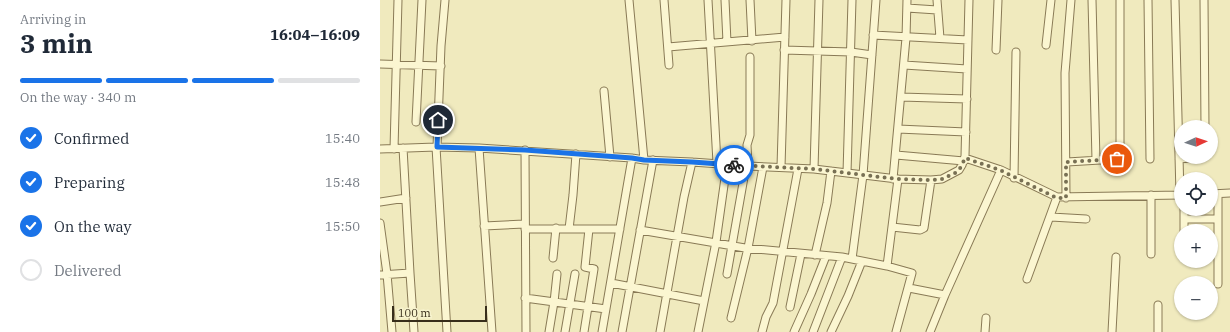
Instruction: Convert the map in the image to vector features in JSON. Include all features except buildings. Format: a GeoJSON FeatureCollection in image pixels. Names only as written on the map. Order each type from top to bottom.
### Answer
{"type":"FeatureCollection","features":[{"type":"Feature","properties":{"kind":"street"},"geometry":{"type":"LineString","coordinates":[[394,149],[398,0]]}},
{"type":"Feature","properties":{"kind":"street"},"geometry":{"type":"LineString","coordinates":[[416,122],[422,0]]}},
{"type":"Feature","properties":{"kind":"street"},"geometry":{"type":"LineString","coordinates":[[445,0],[437,147],[447,332]]}},
{"type":"Feature","properties":{"kind":"street"},"geometry":{"type":"LineString","coordinates":[[629,0],[644,160]]}},
{"type":"Feature","properties":{"kind":"street"},"geometry":{"type":"LineString","coordinates":[[664,0],[669,65]]}},
{"type":"Feature","properties":{"kind":"street"},"geometry":{"type":"LineString","coordinates":[[708,0],[717,163]]}},
{"type":"Feature","properties":{"kind":"street"},"geometry":{"type":"LineString","coordinates":[[725,0],[727,42]]}},
{"type":"Feature","properties":{"kind":"street"},"geometry":{"type":"LineString","coordinates":[[750,0],[752,41]]}},
{"type":"Feature","properties":{"kind":"street"},"geometry":{"type":"LineString","coordinates":[[781,167],[786,0]]}},
{"type":"Feature","properties":{"kind":"street"},"geometry":{"type":"LineString","coordinates":[[814,169],[819,0]]}},
{"type":"Feature","properties":{"kind":"street"},"geometry":{"type":"LineString","coordinates":[[847,173],[852,0]]}},
{"type":"Feature","properties":{"kind":"street"},"geometry":{"type":"LineString","coordinates":[[852,259],[863,175],[876,0]]}},
{"type":"Feature","properties":{"kind":"street"},"geometry":{"type":"LineString","coordinates":[[887,266],[896,179],[896,155],[906,38],[907,0]]}},
{"type":"Feature","properties":{"kind":"street"},"geometry":{"type":"LineString","coordinates":[[937,0],[940,38]]}},
{"type":"Feature","properties":{"kind":"street"},"geometry":{"type":"LineString","coordinates":[[380,149],[437,147],[525,150],[644,160],[814,169],[896,179],[942,179],[959,170],[964,159],[969,0]]}},
{"type":"Feature","properties":{"kind":"street"},"geometry":{"type":"LineString","coordinates":[[996,50],[998,0]]}},
{"type":"Feature","properties":{"kind":"street"},"geometry":{"type":"LineString","coordinates":[[1046,45],[1051,0]]}},
{"type":"Feature","properties":{"kind":"street"},"geometry":{"type":"LineString","coordinates":[[1066,198],[1065,73],[1070,0]]}},
{"type":"Feature","properties":{"kind":"street"},"geometry":{"type":"LineString","coordinates":[[1092,0],[1096,160]]}},
{"type":"Feature","properties":{"kind":"street"},"geometry":{"type":"LineString","coordinates":[[1066,162],[1117,159],[1120,155],[1120,0]]}},
{"type":"Feature","properties":{"kind":"street"},"geometry":{"type":"LineString","coordinates":[[1148,0],[1150,159]]}},
{"type":"Feature","properties":{"kind":"street"},"geometry":{"type":"LineString","coordinates":[[1175,0],[1178,120]]}},
{"type":"Feature","properties":{"kind":"street"},"geometry":{"type":"LineString","coordinates":[[1204,0],[1205,120]]}},
{"type":"Feature","properties":{"kind":"street"},"geometry":{"type":"LineString","coordinates":[[907,8],[937,10]]}},
{"type":"Feature","properties":{"kind":"street"},"geometry":{"type":"LineString","coordinates":[[873,35],[906,38],[968,40]]}},
{"type":"Feature","properties":{"kind":"street"},"geometry":{"type":"LineString","coordinates":[[668,47],[785,37]]}},
{"type":"Feature","properties":{"kind":"street"},"geometry":{"type":"LineString","coordinates":[[784,50],[851,52],[872,55]]}},
{"type":"Feature","properties":{"kind":"street"},"geometry":{"type":"LineString","coordinates":[[1014,178],[1016,52]]}},
{"type":"Feature","properties":{"kind":"street"},"geometry":{"type":"LineString","coordinates":[[727,274],[746,166],[747,145],[750,134],[750,57]]}},
{"type":"Feature","properties":{"kind":"street"},"geometry":{"type":"LineString","coordinates":[[380,64],[441,66]]}},
{"type":"Feature","properties":{"kind":"street"},"geometry":{"type":"LineString","coordinates":[[904,65],[967,69]]}},
{"type":"Feature","properties":{"kind":"street"},"geometry":{"type":"LineString","coordinates":[[604,91],[610,157]]}},
{"type":"Feature","properties":{"kind":"street"},"geometry":{"type":"LineString","coordinates":[[901,97],[967,99]]}},
{"type":"Feature","properties":{"kind":"street"},"geometry":{"type":"LineString","coordinates":[[898,129],[966,132]]}},
{"type":"Feature","properties":{"kind":"street"},"geometry":{"type":"LineString","coordinates":[[403,148],[414,332]]}},
{"type":"Feature","properties":{"kind":"street"},"geometry":{"type":"LineString","coordinates":[[479,148],[492,332]]}},
{"type":"Feature","properties":{"kind":"street"},"geometry":{"type":"LineString","coordinates":[[525,150],[524,226],[526,332]]}},
{"type":"Feature","properties":{"kind":"street"},"geometry":{"type":"LineString","coordinates":[[569,229],[576,154]]}},
{"type":"Feature","properties":{"kind":"street"},"geometry":{"type":"LineString","coordinates":[[896,155],[964,159],[1000,170],[1057,198],[1174,195]]}},
{"type":"Feature","properties":{"kind":"street"},"geometry":{"type":"LineString","coordinates":[[602,332],[632,158]]}},
{"type":"Feature","properties":{"kind":"street"},"geometry":{"type":"LineString","coordinates":[[622,332],[653,160]]}},
{"type":"Feature","properties":{"kind":"street"},"geometry":{"type":"LineString","coordinates":[[660,332],[692,162]]}},
{"type":"Feature","properties":{"kind":"street"},"geometry":{"type":"LineString","coordinates":[[698,332],[716,242],[727,164]]}},
{"type":"Feature","properties":{"kind":"street"},"geometry":{"type":"LineString","coordinates":[[731,318],[748,248],[763,167]]}},
{"type":"Feature","properties":{"kind":"street"},"geometry":{"type":"LineString","coordinates":[[762,332],[766,317],[773,303],[798,169]]}},
{"type":"Feature","properties":{"kind":"street"},"geometry":{"type":"LineString","coordinates":[[930,332],[1000,170]]}},
{"type":"Feature","properties":{"kind":"street"},"geometry":{"type":"LineString","coordinates":[[815,255],[831,171]]}},
{"type":"Feature","properties":{"kind":"street"},"geometry":{"type":"LineString","coordinates":[[892,227],[920,230],[924,228],[931,180]]}},
{"type":"Feature","properties":{"kind":"street"},"geometry":{"type":"LineString","coordinates":[[1218,194],[1230,193]]}},
{"type":"Feature","properties":{"kind":"street"},"geometry":{"type":"LineString","coordinates":[[1151,195],[1151,254]]}},
{"type":"Feature","properties":{"kind":"street"},"geometry":{"type":"LineString","coordinates":[[380,202],[406,198]]}},
{"type":"Feature","properties":{"kind":"street"},"geometry":{"type":"LineString","coordinates":[[1027,279],[1057,198]]}},
{"type":"Feature","properties":{"kind":"street"},"geometry":{"type":"LineString","coordinates":[[1051,216],[1086,219]]}},
{"type":"Feature","properties":{"kind":"street"},"geometry":{"type":"LineString","coordinates":[[1218,216],[1218,276]]}},
{"type":"Feature","properties":{"kind":"street"},"geometry":{"type":"LineString","coordinates":[[1184,224],[1184,219],[1218,219]]}},
{"type":"Feature","properties":{"kind":"street"},"geometry":{"type":"LineString","coordinates":[[380,223],[383,275],[392,332]]}},
{"type":"Feature","properties":{"kind":"street"},"geometry":{"type":"LineString","coordinates":[[484,226],[620,229]]}},
{"type":"Feature","properties":{"kind":"street"},"geometry":{"type":"LineString","coordinates":[[553,258],[556,228]]}},
{"type":"Feature","properties":{"kind":"street"},"geometry":{"type":"LineString","coordinates":[[584,332],[594,269],[585,268],[589,229]]}},
{"type":"Feature","properties":{"kind":"street"},"geometry":{"type":"LineString","coordinates":[[640,230],[732,246],[842,257],[887,266],[912,273],[896,332]]}},
{"type":"Feature","properties":{"kind":"street"},"geometry":{"type":"LineString","coordinates":[[790,307],[801,254]]}},
{"type":"Feature","properties":{"kind":"street"},"geometry":{"type":"LineString","coordinates":[[794,332],[826,256]]}},
{"type":"Feature","properties":{"kind":"street"},"geometry":{"type":"LineString","coordinates":[[813,332],[842,257]]}},
{"type":"Feature","properties":{"kind":"street"},"geometry":{"type":"LineString","coordinates":[[1112,332],[1116,257]]}},
{"type":"Feature","properties":{"kind":"street"},"geometry":{"type":"LineString","coordinates":[[831,332],[862,261]]}},
{"type":"Feature","properties":{"kind":"street"},"geometry":{"type":"LineString","coordinates":[[383,275],[410,273]]}},
{"type":"Feature","properties":{"kind":"street"},"geometry":{"type":"LineString","coordinates":[[549,332],[557,274]]}},
{"type":"Feature","properties":{"kind":"street"},"geometry":{"type":"LineString","coordinates":[[565,332],[575,274]]}},
{"type":"Feature","properties":{"kind":"street"},"geometry":{"type":"LineString","coordinates":[[611,283],[704,301]]}},
{"type":"Feature","properties":{"kind":"street"},"geometry":{"type":"LineString","coordinates":[[909,288],[945,295]]}},
{"type":"Feature","properties":{"kind":"street"},"geometry":{"type":"LineString","coordinates":[[525,298],[606,309]]}},
{"type":"Feature","properties":{"kind":"street"},"geometry":{"type":"LineString","coordinates":[[1158,305],[1158,332]]}},
{"type":"Feature","properties":{"kind":"street"},"geometry":{"type":"LineString","coordinates":[[985,332],[986,318]]}},
{"type":"Feature","properties":{"kind":"way so far"},"geometry":{"type":"LineString","coordinates":[[734,165],[814,169],[897,179],[931,180],[942,179],[955,173],[959,170],[965,158],[1000,170],[1057,198],[1066,198],[1066,162],[1117,159]]}},
{"type":"Feature","properties":{"kind":"route"},"geometry":{"type":"LineString","coordinates":[[438,120],[437,147],[525,150],[644,160],[734,165]]}}]}
